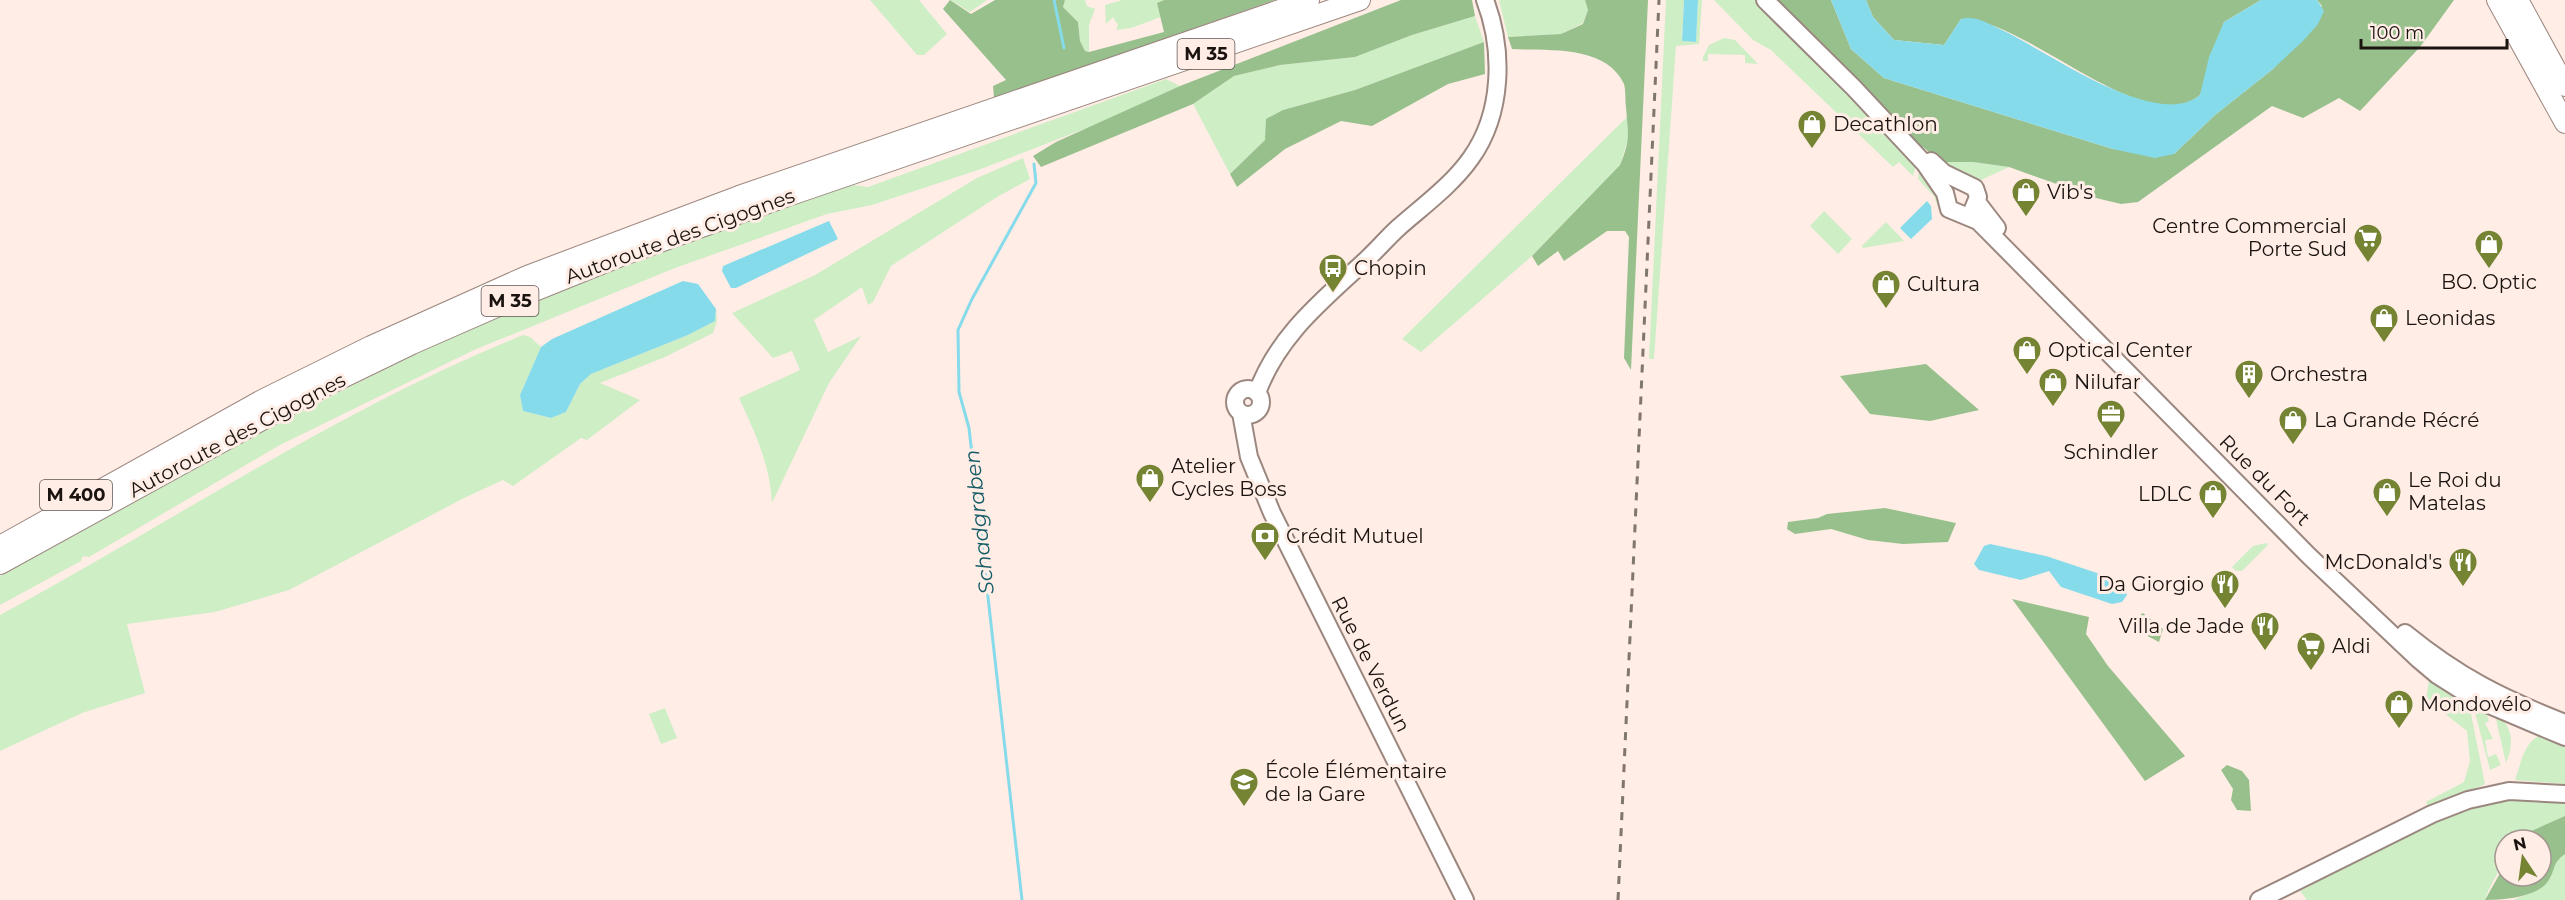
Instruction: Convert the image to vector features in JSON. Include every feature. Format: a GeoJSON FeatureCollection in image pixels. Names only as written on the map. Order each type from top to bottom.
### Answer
{"type":"FeatureCollection","features":[{"type":"Feature","properties":{"kind":"highway","name":"Autoroute des Cigognes"},"geometry":{"type":"LineString","coordinates":[[0,546],[177,446],[371,346],[486,294],[601,247],[739,196],[1309,0]]}},
{"type":"Feature","properties":{"kind":"highway","name":"Autoroute des Cigognes"},"geometry":{"type":"LineString","coordinates":[[0,564],[291,404],[412,344],[527,294],[771,202],[1360,0]]}},
{"type":"Feature","properties":{"kind":"highway"},"geometry":{"type":"LineString","coordinates":[[2497,0],[2565,123]]}},
{"type":"Feature","properties":{"kind":"highway"},"geometry":{"type":"LineString","coordinates":[[2518,0],[2565,86]]}},
{"type":"Feature","properties":{"kind":"highway","name":"M 400"},"geometry":{"type":"LineString","coordinates":[[0,534],[153,460]]}},
{"type":"Feature","properties":{"kind":"main road"},"geometry":{"type":"LineString","coordinates":[[1252,391],[1268,348],[1293,314],[1361,254],[1384,240],[1406,222],[1452,180],[1471,157],[1484,133],[1493,107],[1498,73],[1495,33],[1485,0]]}},
{"type":"Feature","properties":{"kind":"main road","name":"Rue du Fort"},"geometry":{"type":"LineString","coordinates":[[1765,0],[1925,164],[1945,194],[1949,209],[1964,214],[1987,230],[2309,556],[2418,659],[2437,675],[2475,699],[2565,737]]}},
{"type":"Feature","properties":{"kind":"main road","name":"Rue du Fort"},"geometry":{"type":"LineString","coordinates":[[1883,120],[1944,173],[1975,188],[1977,202],[2016,248],[2394,625],[2446,666],[2473,682],[2565,723]]}},
{"type":"Feature","properties":{"kind":"main road"},"geometry":{"type":"LineString","coordinates":[[1945,194],[1951,184],[1961,181]]}},
{"type":"Feature","properties":{"kind":"main road"},"geometry":{"type":"LineString","coordinates":[[1964,214],[1972,210],[1977,202]]}},
{"type":"Feature","properties":{"kind":"main road"},"geometry":{"type":"LineString","coordinates":[[1252,391],[1261,404],[1246,413],[1235,407],[1235,399],[1239,392],[1252,391]]}},
{"type":"Feature","properties":{"kind":"main road","name":"Rue de Verdun"},"geometry":{"type":"LineString","coordinates":[[1246,413],[1249,457],[1272,513],[1465,900]]}},
{"type":"Feature","properties":{"kind":"main road"},"geometry":{"type":"LineString","coordinates":[[2259,900],[2476,790],[2517,782],[2565,786]]}},
{"type":"Feature","properties":{"kind":"main road"},"geometry":{"type":"LineString","coordinates":[[2432,814],[2498,792],[2521,790],[2565,794]]}},
{"type":"Feature","properties":{"kind":"green space"},"geometry":{"type":"Polygon","coordinates":[[[870,0],[919,0],[947,34],[924,55],[917,55],[870,0]]]}},
{"type":"Feature","properties":{"kind":"green space"},"geometry":{"type":"Polygon","coordinates":[[[950,0],[971,14],[995,0],[1065,0],[1063,7],[1078,22],[1080,41],[1085,51],[1089,52],[1164,32],[1157,3],[1164,0],[1275,0],[994,98],[993,86],[1006,80],[943,9],[950,0]]]}},
{"type":"Feature","properties":{"kind":"green space"},"geometry":{"type":"Polygon","coordinates":[[[951,0],[987,0],[970,12],[951,0]]]}},
{"type":"Feature","properties":{"kind":"green space"},"geometry":{"type":"Polygon","coordinates":[[[1065,0],[1085,0],[1087,6],[1095,9],[1089,25],[1089,52],[1085,51],[1080,41],[1078,22],[1063,7],[1065,0]]]}},
{"type":"Feature","properties":{"kind":"green space"},"geometry":{"type":"Polygon","coordinates":[[[1122,0],[1164,0],[1157,3],[1161,17],[1131,28],[1116,30],[1118,25],[1113,17],[1106,24],[1105,5],[1122,0]]]}},
{"type":"Feature","properties":{"kind":"green space"},"geometry":{"type":"Polygon","coordinates":[[[1401,0],[1472,0],[1475,16],[1412,35],[1355,57],[1280,65],[1234,76],[1193,104],[1041,167],[1033,156],[1056,142],[1180,86],[1401,0]]]}},
{"type":"Feature","properties":{"kind":"green space"},"geometry":{"type":"Polygon","coordinates":[[[1499,0],[1585,0],[1588,10],[1583,23],[1561,34],[1508,37],[1499,0]]]}},
{"type":"Feature","properties":{"kind":"green space"},"geometry":{"type":"Polygon","coordinates":[[[1585,0],[1648,0],[1631,370],[1624,358],[1629,237],[1625,231],[1607,231],[1564,261],[1558,251],[1538,266],[1532,256],[1620,165],[1627,142],[1625,87],[1615,71],[1604,62],[1574,52],[1512,49],[1508,37],[1561,34],[1583,24],[1588,10],[1585,0]]]}},
{"type":"Feature","properties":{"kind":"green space"},"geometry":{"type":"Polygon","coordinates":[[[1666,0],[1684,0],[1682,41],[1696,42],[1698,0],[1702,0],[1699,44],[1676,46],[1654,359],[1649,359],[1666,0]]]}},
{"type":"Feature","properties":{"kind":"green space"},"geometry":{"type":"Polygon","coordinates":[[[1714,0],[1758,0],[1900,142],[1916,165],[1913,176],[1899,162],[1893,167],[1771,50],[1753,40],[1714,0]]]}},
{"type":"Feature","properties":{"kind":"green space"},"geometry":{"type":"Polygon","coordinates":[[[1773,0],[1831,0],[1851,49],[1884,78],[2113,149],[2174,154],[2215,115],[2273,69],[2322,6],[2317,0],[2454,0],[2420,47],[2360,111],[2339,98],[2303,118],[2272,106],[2138,202],[2121,204],[2096,198],[2009,167],[1973,162],[1941,162],[1918,143],[1773,0]]]}},
{"type":"Feature","properties":{"kind":"green space"},"geometry":{"type":"Polygon","coordinates":[[[1866,0],[2261,0],[2224,22],[2200,95],[2176,105],[2148,102],[2117,91],[2017,36],[1987,24],[1961,19],[1944,45],[1894,40],[1873,17],[1866,0]]]}},
{"type":"Feature","properties":{"kind":"green space"},"geometry":{"type":"Polygon","coordinates":[[[1475,16],[1484,42],[1355,90],[1283,110],[1265,140],[1230,174],[1193,104],[1234,76],[1280,65],[1355,57],[1412,35],[1475,16]]]}},
{"type":"Feature","properties":{"kind":"green space"},"geometry":{"type":"Polygon","coordinates":[[[1724,38],[1735,40],[1758,64],[1745,63],[1745,55],[1708,54],[1708,61],[1703,61],[1709,45],[1724,38]]]}},
{"type":"Feature","properties":{"kind":"green space"},"geometry":{"type":"Polygon","coordinates":[[[1484,42],[1485,74],[1448,84],[1372,126],[1341,121],[1285,149],[1237,187],[1230,174],[1265,140],[1266,119],[1283,110],[1355,90],[1484,42]]]}},
{"type":"Feature","properties":{"kind":"green space"},"geometry":{"type":"Polygon","coordinates":[[[1166,79],[1180,86],[1097,124],[981,169],[872,205],[827,214],[675,268],[474,350],[280,445],[89,557],[83,556],[81,561],[0,605],[0,576],[266,430],[429,348],[533,303],[692,241],[852,185],[868,187],[1166,79]]]}},
{"type":"Feature","properties":{"kind":"green space"},"geometry":{"type":"Polygon","coordinates":[[[1627,117],[1630,127],[1629,137],[1620,165],[1532,256],[1421,352],[1402,339],[1627,117]]]}},
{"type":"Feature","properties":{"kind":"green space"},"geometry":{"type":"Polygon","coordinates":[[[1023,158],[1030,179],[997,197],[891,266],[873,302],[868,305],[862,287],[814,320],[828,352],[861,336],[829,383],[772,503],[765,462],[739,398],[800,370],[792,351],[773,358],[732,313],[815,275],[977,178],[1023,158]]]}},
{"type":"Feature","properties":{"kind":"green space"},"geometry":{"type":"Polygon","coordinates":[[[1941,162],[1973,162],[2009,167],[1981,180],[1956,171],[1941,162]]]}},
{"type":"Feature","properties":{"kind":"green space"},"geometry":{"type":"Polygon","coordinates":[[[1920,166],[1937,184],[1942,218],[1934,196],[1918,179],[1920,166]]]}},
{"type":"Feature","properties":{"kind":"green space"},"geometry":{"type":"Polygon","coordinates":[[[1824,211],[1852,239],[1838,254],[1810,226],[1824,211]]]}},
{"type":"Feature","properties":{"kind":"green space"},"geometry":{"type":"Polygon","coordinates":[[[1886,222],[1904,241],[1863,248],[1862,246],[1886,222]]]}},
{"type":"Feature","properties":{"kind":"green space"},"geometry":{"type":"Polygon","coordinates":[[[716,309],[717,321],[713,333],[665,357],[600,383],[640,400],[587,440],[581,438],[513,486],[503,480],[464,498],[289,590],[215,612],[127,624],[145,693],[82,713],[0,751],[0,615],[323,431],[455,364],[523,335],[530,337],[541,347],[520,395],[523,411],[551,418],[566,412],[580,384],[591,374],[688,335],[715,321],[716,309]]]}},
{"type":"Feature","properties":{"kind":"green space"},"geometry":{"type":"Polygon","coordinates":[[[1926,364],[1979,410],[1930,421],[1870,414],[1840,376],[1926,364]]]}},
{"type":"Feature","properties":{"kind":"green space"},"geometry":{"type":"Polygon","coordinates":[[[1885,508],[1956,523],[1948,542],[1903,544],[1868,540],[1831,529],[1795,534],[1787,529],[1788,522],[1818,518],[1827,514],[1885,508]]]}},
{"type":"Feature","properties":{"kind":"green space"},"geometry":{"type":"Polygon","coordinates":[[[2266,543],[2268,545],[2242,571],[2236,571],[2232,567],[2253,546],[2266,543]]]}},
{"type":"Feature","properties":{"kind":"green space"},"geometry":{"type":"Polygon","coordinates":[[[2012,599],[2089,617],[2086,634],[2108,666],[2185,756],[2145,781],[2012,599]]]}},
{"type":"Feature","properties":{"kind":"green space"},"geometry":{"type":"Polygon","coordinates":[[[2143,613],[2163,629],[2159,642],[2126,625],[2143,613]]]}},
{"type":"Feature","properties":{"kind":"green space"},"geometry":{"type":"Polygon","coordinates":[[[2429,680],[2469,704],[2485,784],[2429,810],[2426,802],[2464,782],[2470,761],[2467,731],[2426,699],[2429,680]]]}},
{"type":"Feature","properties":{"kind":"green space"},"geometry":{"type":"Polygon","coordinates":[[[2473,705],[2486,712],[2489,721],[2485,723],[2493,739],[2485,740],[2488,757],[2496,754],[2501,765],[2490,770],[2473,705]]]}},
{"type":"Feature","properties":{"kind":"green space"},"geometry":{"type":"Polygon","coordinates":[[[665,708],[677,738],[661,744],[649,714],[665,708]]]}},
{"type":"Feature","properties":{"kind":"green space"},"geometry":{"type":"Polygon","coordinates":[[[2495,715],[2506,724],[2511,736],[2506,763],[2495,715]]]}},
{"type":"Feature","properties":{"kind":"green space"},"geometry":{"type":"Polygon","coordinates":[[[2546,733],[2565,740],[2565,784],[2515,780],[2528,745],[2546,733]]]}},
{"type":"Feature","properties":{"kind":"green space"},"geometry":{"type":"Polygon","coordinates":[[[2227,765],[2242,771],[2249,780],[2251,811],[2237,810],[2231,800],[2233,789],[2221,770],[2227,765]]]}},
{"type":"Feature","properties":{"kind":"green space"},"geometry":{"type":"Polygon","coordinates":[[[2565,797],[2565,816],[2538,828],[2493,828],[2493,882],[2485,900],[2307,900],[2300,891],[2312,885],[2309,880],[2410,831],[2486,799],[2565,797]]]}},
{"type":"Feature","properties":{"kind":"green space"},"geometry":{"type":"Polygon","coordinates":[[[2565,816],[2565,854],[2556,863],[2553,870],[2553,828],[2538,828],[2565,816]]]}},
{"type":"Feature","properties":{"kind":"green space"},"geometry":{"type":"Polygon","coordinates":[[[2565,854],[2565,900],[2514,900],[2539,888],[2553,888],[2553,870],[2565,854]]]}},
{"type":"Feature","properties":{"kind":"green space"},"geometry":{"type":"Polygon","coordinates":[[[2493,886],[2493,888],[2540,888],[2521,896],[2485,900],[2493,886]]]}},
{"type":"Feature","properties":{"kind":"water"},"geometry":{"type":"Polygon","coordinates":[[[1684,0],[1698,0],[1696,42],[1682,41],[1684,0]]]}},
{"type":"Feature","properties":{"kind":"water"},"geometry":{"type":"Polygon","coordinates":[[[1831,0],[1866,0],[1873,17],[1894,40],[1944,45],[1961,19],[1981,20],[2129,96],[2156,103],[2181,104],[2200,95],[2209,57],[2224,22],[2261,0],[2317,0],[2324,11],[2318,24],[2273,69],[2215,115],[2174,154],[2155,158],[2113,149],[1884,78],[1851,49],[1831,0]]]}},
{"type":"Feature","properties":{"kind":"water"},"geometry":{"type":"Polygon","coordinates":[[[1927,201],[1931,206],[1932,219],[1911,239],[1900,228],[1927,201]]]}},
{"type":"Feature","properties":{"kind":"water"},"geometry":{"type":"Polygon","coordinates":[[[829,221],[838,239],[736,288],[731,288],[722,271],[723,266],[829,221]]]}},
{"type":"Feature","properties":{"kind":"water"},"geometry":{"type":"Polygon","coordinates":[[[683,281],[698,284],[716,309],[715,321],[688,335],[591,374],[580,384],[566,412],[551,418],[523,411],[520,395],[541,347],[552,339],[683,281]]]}},
{"type":"Feature","properties":{"kind":"water"},"geometry":{"type":"Polygon","coordinates":[[[1990,544],[2046,556],[2124,582],[2127,595],[2122,602],[2112,604],[2061,587],[2049,571],[2021,580],[1979,570],[1974,564],[1984,546],[1990,544]]]}},
{"type":"Feature","properties":{"kind":"waterway","name":"Schadgraben"},"geometry":{"type":"LineString","coordinates":[[1054,0],[1064,48]]}},
{"type":"Feature","properties":{"kind":"waterway","name":"Schadgraben"},"geometry":{"type":"LineString","coordinates":[[1022,900],[969,428],[959,392],[958,330],[972,299],[1036,183],[1034,164]]}},
{"type":"Feature","properties":{"kind":"railway"},"geometry":{"type":"LineString","coordinates":[[1618,900],[1659,0]]}},
{"type":"Feature","properties":{"kind":"place","name":"Decathlon"},"geometry":{"type":"Point","coordinates":[1812,150]}},
{"type":"Feature","properties":{"kind":"place","name":"Vib's"},"geometry":{"type":"Point","coordinates":[2026,218]}},
{"type":"Feature","properties":{"kind":"place","name":"Centre Commercial Porte Sud"},"geometry":{"type":"Point","coordinates":[2368,264]}},
{"type":"Feature","properties":{"kind":"place","name":"BO. Optic"},"geometry":{"type":"Point","coordinates":[2489,270]}},
{"type":"Feature","properties":{"kind":"place","name":"Chopin"},"geometry":{"type":"Point","coordinates":[1333,294]}},
{"type":"Feature","properties":{"kind":"place","name":"Cultura"},"geometry":{"type":"Point","coordinates":[1886,310]}},
{"type":"Feature","properties":{"kind":"place","name":"Leonidas"},"geometry":{"type":"Point","coordinates":[2384,344]}},
{"type":"Feature","properties":{"kind":"place","name":"Optical Center"},"geometry":{"type":"Point","coordinates":[2027,376]}},
{"type":"Feature","properties":{"kind":"place","name":"Orchestra"},"geometry":{"type":"Point","coordinates":[2249,400]}},
{"type":"Feature","properties":{"kind":"place","name":"Nilufar"},"geometry":{"type":"Point","coordinates":[2053,408]}},
{"type":"Feature","properties":{"kind":"place","name":"Schindler"},"geometry":{"type":"Point","coordinates":[2111,440]}},
{"type":"Feature","properties":{"kind":"place","name":"La Grande Récré"},"geometry":{"type":"Point","coordinates":[2293,446]}},
{"type":"Feature","properties":{"kind":"place","name":"Atelier Cycles Boss"},"geometry":{"type":"Point","coordinates":[1150,504]}},
{"type":"Feature","properties":{"kind":"place","name":"Le Roi du Matelas"},"geometry":{"type":"Point","coordinates":[2387,518]}},
{"type":"Feature","properties":{"kind":"place","name":"LDLC"},"geometry":{"type":"Point","coordinates":[2213,520]}},
{"type":"Feature","properties":{"kind":"place","name":"Crédit Mutuel"},"geometry":{"type":"Point","coordinates":[1265,562]}},
{"type":"Feature","properties":{"kind":"place","name":"McDonald's"},"geometry":{"type":"Point","coordinates":[2463,588]}},
{"type":"Feature","properties":{"kind":"place","name":"Da Giorgio"},"geometry":{"type":"Point","coordinates":[2225,610]}},
{"type":"Feature","properties":{"kind":"place","name":"Villa de Jade"},"geometry":{"type":"Point","coordinates":[2265,652]}},
{"type":"Feature","properties":{"kind":"place","name":"Aldi"},"geometry":{"type":"Point","coordinates":[2311,672]}},
{"type":"Feature","properties":{"kind":"place","name":"Mondovélo"},"geometry":{"type":"Point","coordinates":[2399,730]}},
{"type":"Feature","properties":{"kind":"place","name":"École Élémentaire de la Gare"},"geometry":{"type":"Point","coordinates":[1244,808]}}]}
